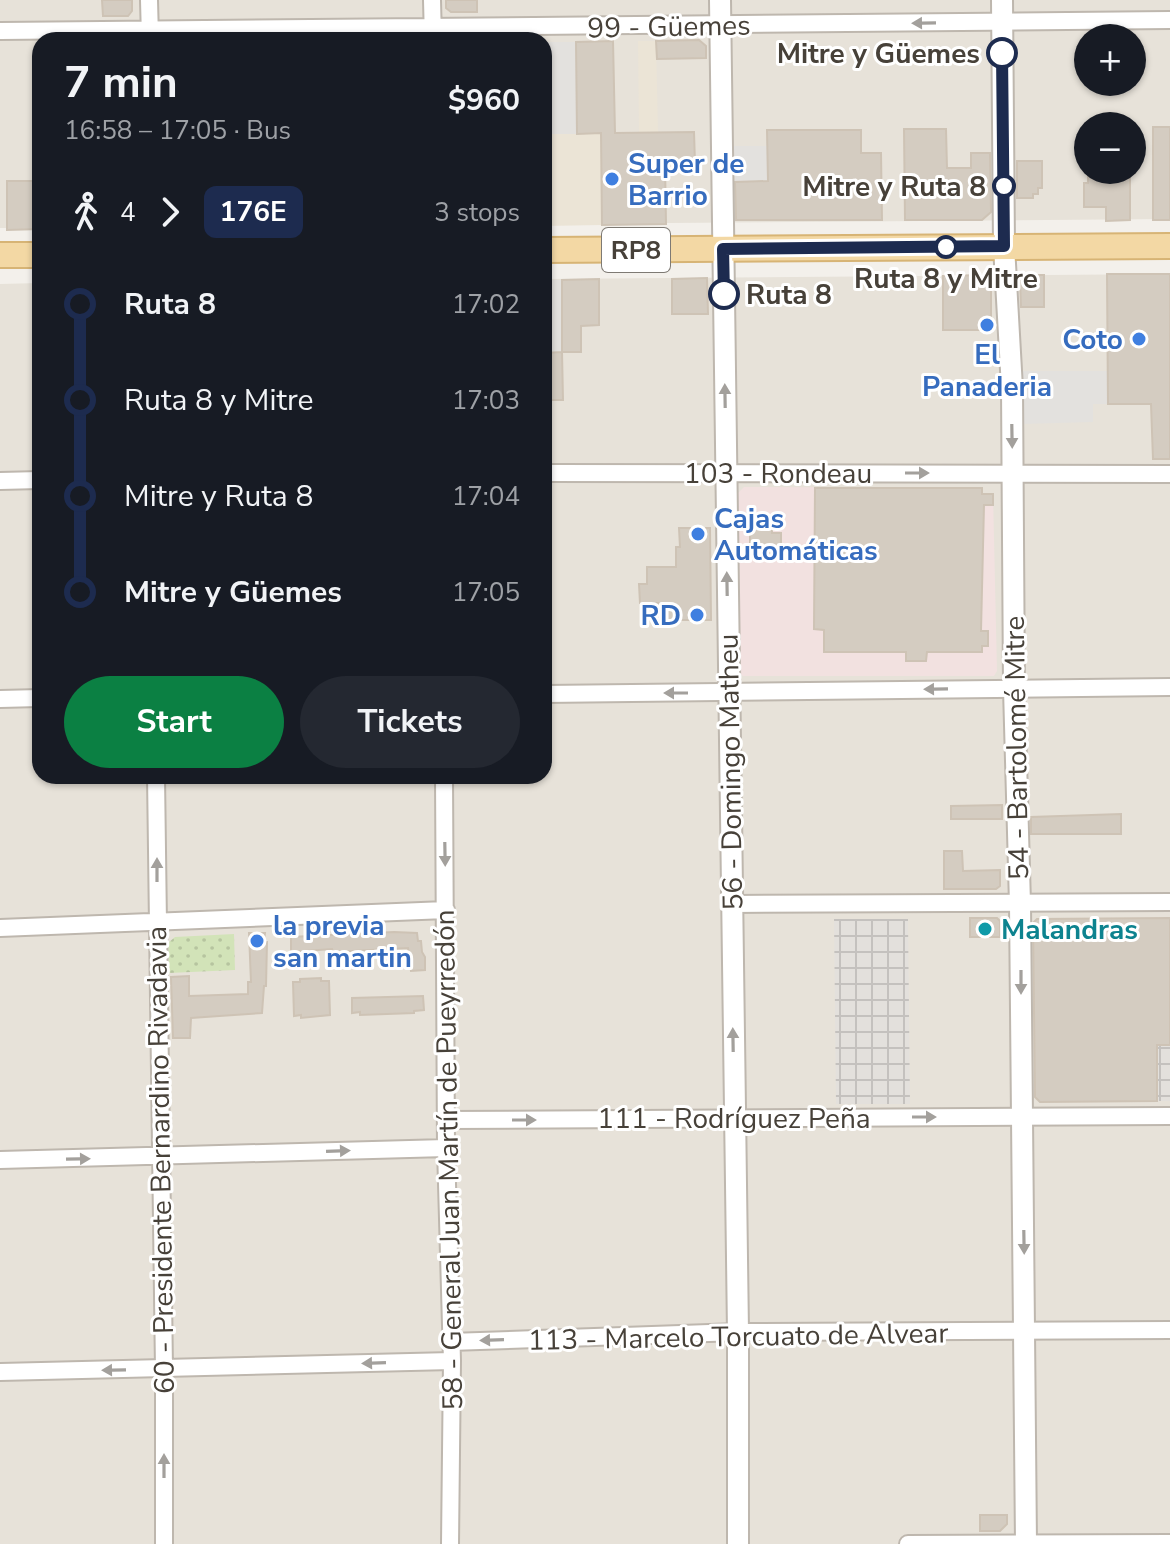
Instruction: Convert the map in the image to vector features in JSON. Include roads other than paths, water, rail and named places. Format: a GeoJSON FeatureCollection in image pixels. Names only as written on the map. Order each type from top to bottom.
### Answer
{"type":"FeatureCollection","features":[{"type":"Feature","properties":{"kind":"main road","name":"RP8"},"geometry":{"type":"LineString","coordinates":[[552,250],[1170,246]]}},
{"type":"Feature","properties":{"kind":"main road"},"geometry":{"type":"LineString","coordinates":[[0,255],[32,255]]}},
{"type":"Feature","properties":{"kind":"street"},"geometry":{"type":"LineString","coordinates":[[149,0],[150,32]]}},
{"type":"Feature","properties":{"kind":"street"},"geometry":{"type":"LineString","coordinates":[[432,0],[432,32]]}},
{"type":"Feature","properties":{"kind":"street","name":"56 - Domingo Matheu"},"geometry":{"type":"LineString","coordinates":[[720,0],[738,1332],[738,1544]]}},
{"type":"Feature","properties":{"kind":"street","name":"54 - Bartolomé Mitre"},"geometry":{"type":"LineString","coordinates":[[1002,0],[1004,246],[1012,388],[1026,1543]]}},
{"type":"Feature","properties":{"kind":"street","name":"99 - Güemes"},"geometry":{"type":"LineString","coordinates":[[504,32],[1170,20]]}},
{"type":"Feature","properties":{"kind":"street","name":"99 - Güemes"},"geometry":{"type":"LineString","coordinates":[[0,31],[38,32]]}},
{"type":"Feature","properties":{"kind":"street","name":"103 - Rondeau"},"geometry":{"type":"LineString","coordinates":[[552,473],[1170,474]]}},
{"type":"Feature","properties":{"kind":"street"},"geometry":{"type":"LineString","coordinates":[[0,481],[32,480]]}},
{"type":"Feature","properties":{"kind":"street"},"geometry":{"type":"LineString","coordinates":[[552,694],[1170,687]]}},
{"type":"Feature","properties":{"kind":"street"},"geometry":{"type":"LineString","coordinates":[[0,699],[32,698]]}},
{"type":"Feature","properties":{"kind":"street","name":"60 - Presidente Bernardino Rivadavia"},"geometry":{"type":"LineString","coordinates":[[156,784],[164,1544]]}},
{"type":"Feature","properties":{"kind":"street","name":"58 - General Juan Martín de Pueyrredón"},"geometry":{"type":"LineString","coordinates":[[444,784],[446,1148],[452,1361],[450,1544]]}},
{"type":"Feature","properties":{"kind":"street"},"geometry":{"type":"LineString","coordinates":[[731,904],[1170,902]]}},
{"type":"Feature","properties":{"kind":"street"},"geometry":{"type":"LineString","coordinates":[[0,928],[446,910]]}},
{"type":"Feature","properties":{"kind":"street","name":"111 - Rodríguez Peña"},"geometry":{"type":"LineString","coordinates":[[446,1120],[1170,1116]]}},
{"type":"Feature","properties":{"kind":"street"},"geometry":{"type":"LineString","coordinates":[[0,1160],[446,1148]]}},
{"type":"Feature","properties":{"kind":"street","name":"113 - Marcelo Torcuato de Alvear"},"geometry":{"type":"LineString","coordinates":[[450,1342],[738,1332],[1170,1330]]}},
{"type":"Feature","properties":{"kind":"street"},"geometry":{"type":"LineString","coordinates":[[0,1372],[452,1361]]}},
{"type":"Feature","properties":{"kind":"street"},"geometry":{"type":"LineString","coordinates":[[908,1544],[1170,1543]]}},
{"type":"Feature","properties":{"kind":"place","name":"Mitre y Güemes"},"geometry":{"type":"Point","coordinates":[1002,53]}},
{"type":"Feature","properties":{"kind":"place","name":"Super de Barrio"},"geometry":{"type":"Point","coordinates":[612,179]}},
{"type":"Feature","properties":{"kind":"place","name":"Mitre y Ruta 8"},"geometry":{"type":"Point","coordinates":[1004,186]}},
{"type":"Feature","properties":{"kind":"place","name":"Ruta 8 y Mitre"},"geometry":{"type":"Point","coordinates":[946,247]}},
{"type":"Feature","properties":{"kind":"place","name":"Ruta 8"},"geometry":{"type":"Point","coordinates":[724,294]}},
{"type":"Feature","properties":{"kind":"place","name":"El Panaderia"},"geometry":{"type":"Point","coordinates":[987,325]}},
{"type":"Feature","properties":{"kind":"place","name":"Coto"},"geometry":{"type":"Point","coordinates":[1139,339]}},
{"type":"Feature","properties":{"kind":"place","name":"Cajas Automáticas"},"geometry":{"type":"Point","coordinates":[698,534]}},
{"type":"Feature","properties":{"kind":"place","name":"RD"},"geometry":{"type":"Point","coordinates":[697,615]}},
{"type":"Feature","properties":{"kind":"place","name":"Malandras"},"geometry":{"type":"Point","coordinates":[985,929]}},
{"type":"Feature","properties":{"kind":"place","name":"la previa san martin"},"geometry":{"type":"Point","coordinates":[257,941]}}]}
